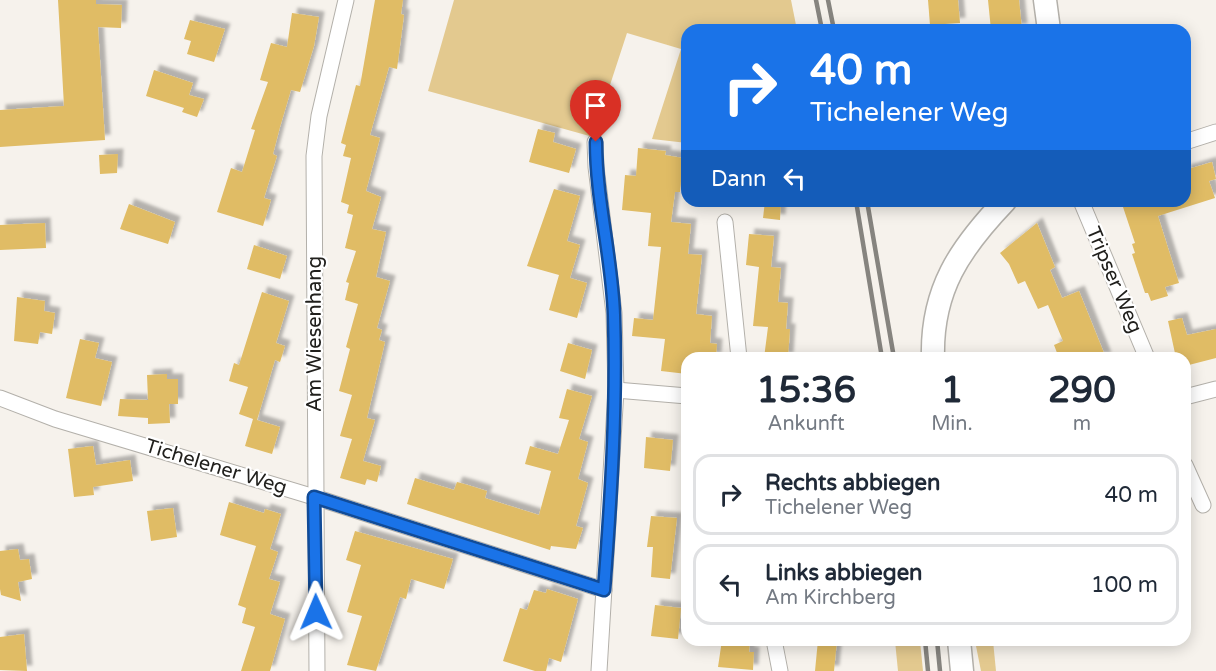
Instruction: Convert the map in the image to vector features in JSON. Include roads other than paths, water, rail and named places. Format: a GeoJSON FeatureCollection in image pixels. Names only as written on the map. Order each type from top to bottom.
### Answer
{"type":"FeatureCollection","features":[{"type":"Feature","properties":{"kind":"main road"},"geometry":{"type":"LineString","coordinates":[[1045,0],[1048,24]]}},
{"type":"Feature","properties":{"kind":"main road"},"geometry":{"type":"LineString","coordinates":[[933,352],[932,339],[945,284],[958,257],[975,233],[999,207]]}},
{"type":"Feature","properties":{"kind":"main road"},"geometry":{"type":"LineString","coordinates":[[960,646],[962,671]]}},
{"type":"Feature","properties":{"kind":"street","name":"Am Wiesenhang"},"geometry":{"type":"LineString","coordinates":[[317,671],[314,497],[315,141],[346,0]]}},
{"type":"Feature","properties":{"kind":"street"},"geometry":{"type":"LineString","coordinates":[[1191,140],[1216,132]]}},
{"type":"Feature","properties":{"kind":"street"},"geometry":{"type":"LineString","coordinates":[[596,142],[596,167],[614,313],[616,390],[599,671]]}},
{"type":"Feature","properties":{"kind":"street","name":"Tripser Weg"},"geometry":{"type":"LineString","coordinates":[[1084,207],[1144,352]]}},
{"type":"Feature","properties":{"kind":"street"},"geometry":{"type":"LineString","coordinates":[[725,222],[737,352]]}},
{"type":"Feature","properties":{"kind":"street"},"geometry":{"type":"LineString","coordinates":[[1191,395],[1216,389]]}},
{"type":"Feature","properties":{"kind":"street"},"geometry":{"type":"LineString","coordinates":[[616,390],[681,395]]}},
{"type":"Feature","properties":{"kind":"street","name":"Tichelener Weg"},"geometry":{"type":"LineString","coordinates":[[0,398],[55,419],[314,497],[604,590]]}},
{"type":"Feature","properties":{"kind":"street"},"geometry":{"type":"LineString","coordinates":[[1191,478],[1203,505]]}},
{"type":"Feature","properties":{"kind":"street"},"geometry":{"type":"LineString","coordinates":[[775,646],[780,671]]}},
{"type":"Feature","properties":{"kind":"railway"},"geometry":{"type":"LineString","coordinates":[[816,0],[821,24]]}},
{"type":"Feature","properties":{"kind":"railway"},"geometry":{"type":"LineString","coordinates":[[828,0],[833,24]]}},
{"type":"Feature","properties":{"kind":"railway"},"geometry":{"type":"LineString","coordinates":[[857,207],[881,352]]}},
{"type":"Feature","properties":{"kind":"railway"},"geometry":{"type":"LineString","coordinates":[[868,207],[893,352]]}},
{"type":"Feature","properties":{"kind":"railway"},"geometry":{"type":"LineString","coordinates":[[926,646],[928,671]]}},
{"type":"Feature","properties":{"kind":"railway"},"geometry":{"type":"LineString","coordinates":[[938,646],[940,671]]}}]}
